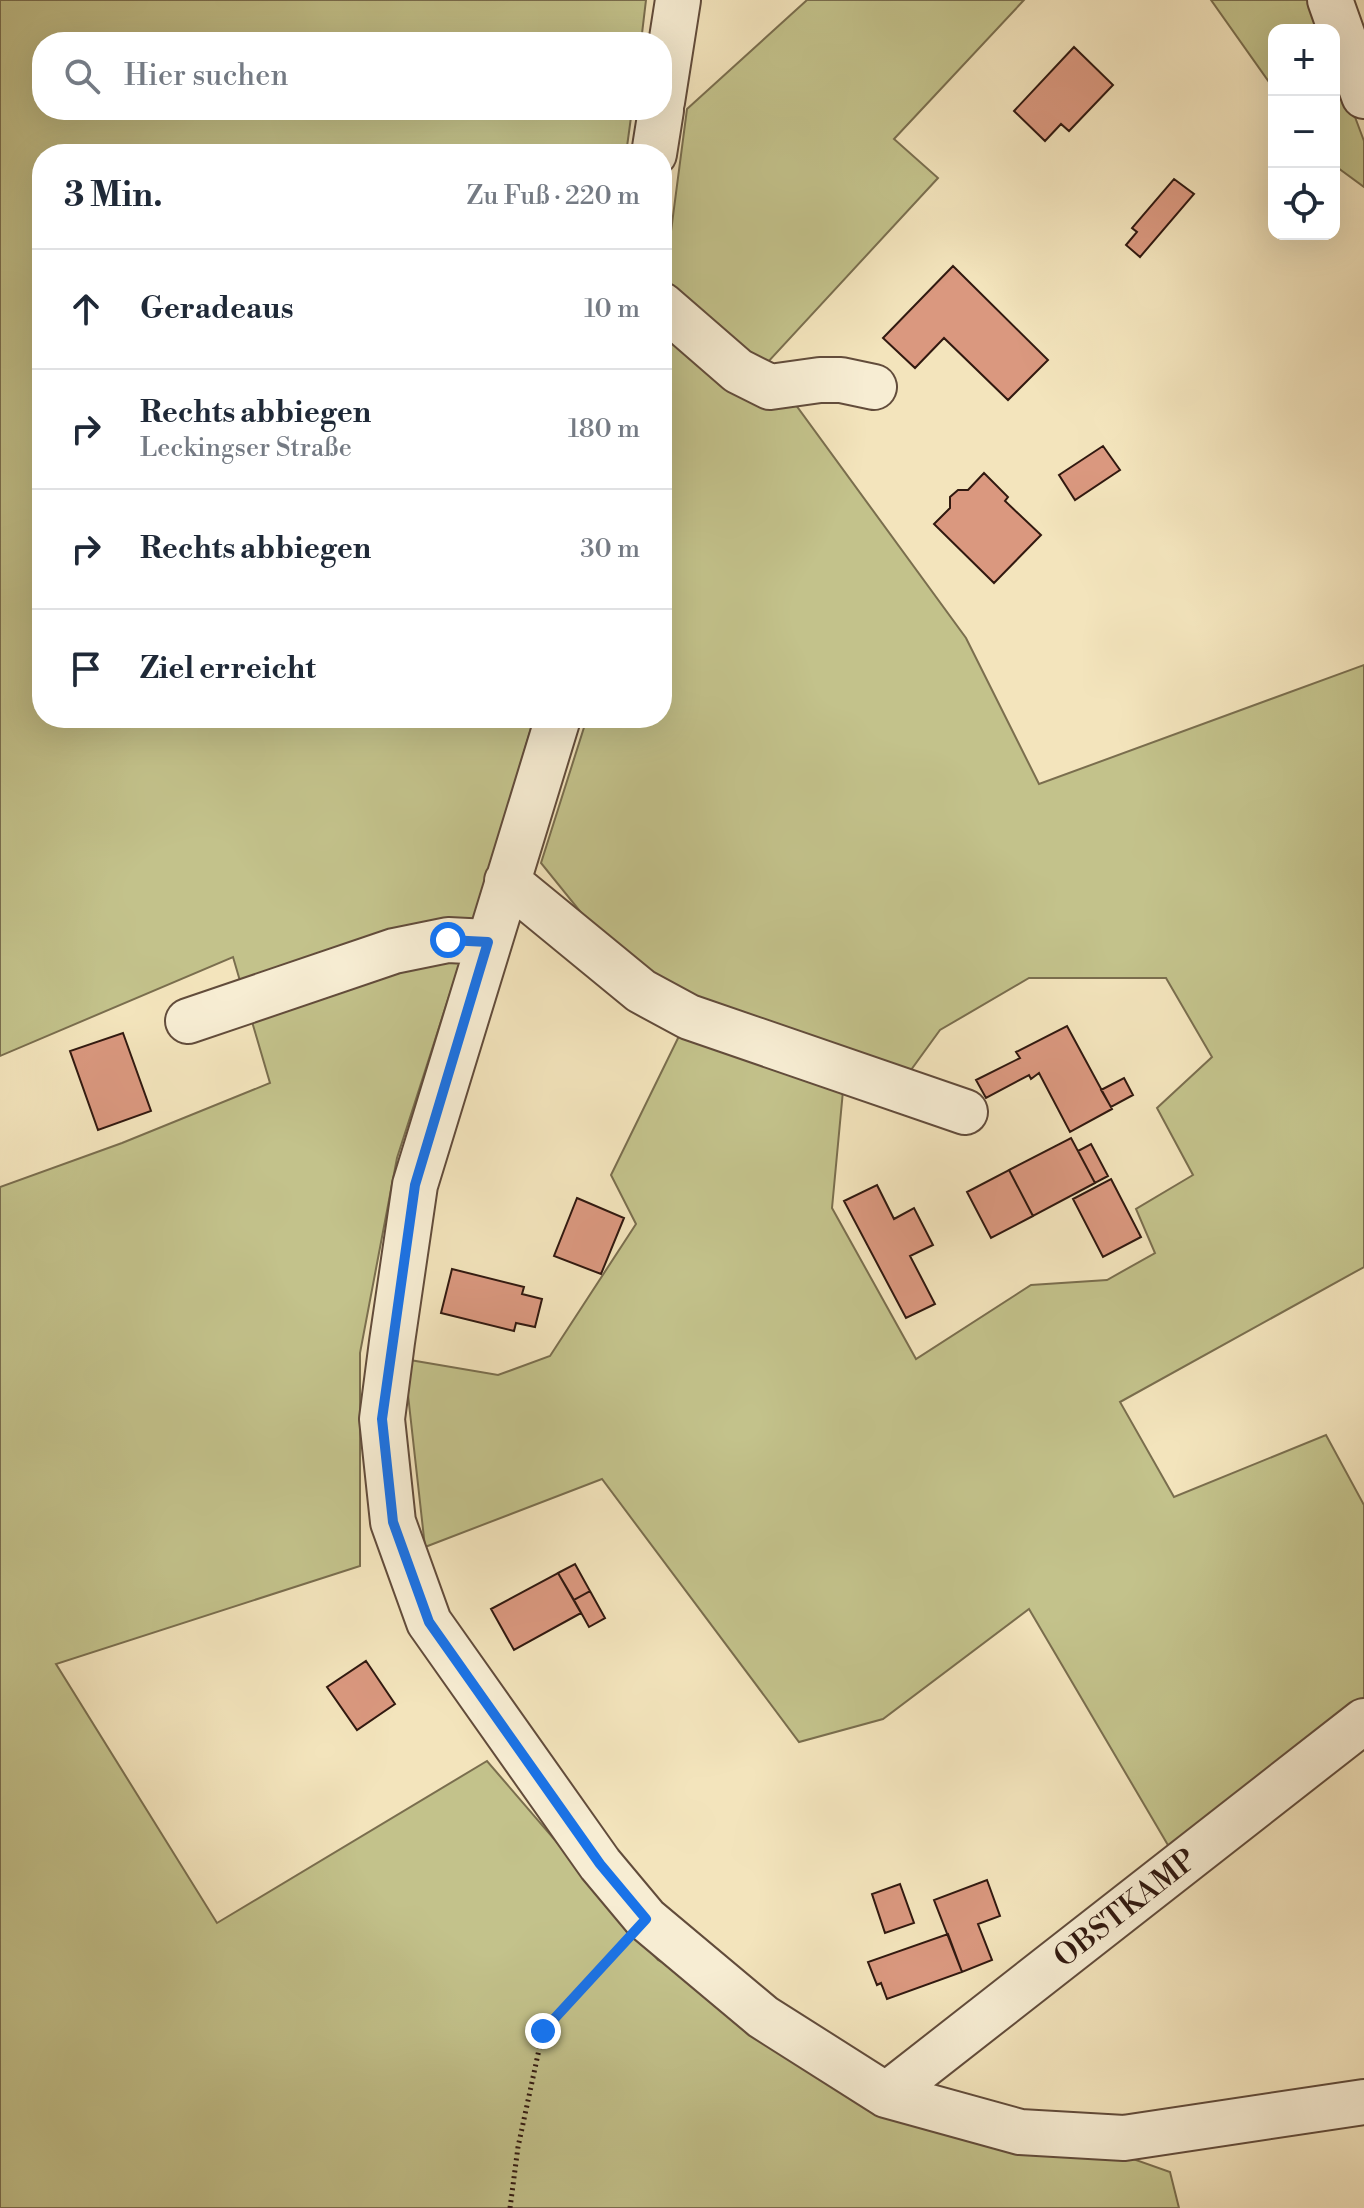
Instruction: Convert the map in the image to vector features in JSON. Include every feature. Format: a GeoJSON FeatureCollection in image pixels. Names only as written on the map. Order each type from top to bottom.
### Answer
{"type":"FeatureCollection","features":[{"type":"Feature","properties":{"kind":"street"},"geometry":{"type":"LineString","coordinates":[[672,38],[678,0]]}},
{"type":"Feature","properties":{"kind":"street"},"geometry":{"type":"LineString","coordinates":[[1330,0],[1364,96]]}},
{"type":"Feature","properties":{"kind":"street"},"geometry":{"type":"LineString","coordinates":[[656,144],[659,120]]}},
{"type":"Feature","properties":{"kind":"street"},"geometry":{"type":"LineString","coordinates":[[672,314],[738,371],[770,387],[820,380],[841,380],[874,387]]}},
{"type":"Feature","properties":{"kind":"street"},"geometry":{"type":"LineString","coordinates":[[555,728],[415,1185],[382,1419],[393,1522],[429,1622],[600,1864],[646,1919],[763,2017],[886,2095],[1020,2132],[1124,2138],[1364,2102]]}},
{"type":"Feature","properties":{"kind":"street"},"geometry":{"type":"LineString","coordinates":[[507,881],[641,991],[689,1017],[965,1112]]}},
{"type":"Feature","properties":{"kind":"street"},"geometry":{"type":"LineString","coordinates":[[188,1021],[394,951],[448,940],[488,942]]}},
{"type":"Feature","properties":{"kind":"street","name":"OBSTKAMP"},"geometry":{"type":"LineString","coordinates":[[886,2095],[1364,1721]]}},
{"type":"Feature","properties":{"kind":"path"},"geometry":{"type":"LineString","coordinates":[[510,2208],[521,2133],[543,2031],[646,1919]]}},
{"type":"Feature","properties":{"kind":"shaded area"},"geometry":{"type":"Polygon","coordinates":[[[0,0],[646,0],[642,32],[32,32],[32,120],[631,120],[627,144],[32,144],[32,728],[531,728],[482,894],[397,1158],[360,1353],[360,1566],[56,1664],[217,1923],[487,1761],[658,1960],[886,2076],[975,2103],[1170,2172],[1179,2208],[0,2208],[0,1187],[122,1143],[270,1083],[233,957],[0,1056],[0,0]]]}},
{"type":"Feature","properties":{"kind":"shaded area"},"geometry":{"type":"Polygon","coordinates":[[[807,0],[1024,0],[894,139],[938,178],[766,364],[966,638],[1039,784],[1364,665],[1364,1267],[1120,1402],[1174,1497],[1326,1435],[1364,1505],[1364,1712],[1175,1857],[1029,1609],[883,1719],[799,1742],[602,1479],[425,1547],[404,1359],[498,1375],[550,1356],[636,1224],[611,1175],[682,1030],[844,1080],[832,1208],[916,1359],[1031,1285],[1107,1280],[1155,1253],[1136,1209],[1193,1175],[1157,1108],[1212,1057],[1166,978],[1029,978],[940,1030],[908,1074],[629,972],[541,863],[584,728],[672,728],[672,224],[687,109],[807,0]]]}},
{"type":"Feature","properties":{"kind":"shaded area"},"geometry":{"type":"Polygon","coordinates":[[[1211,0],[1311,0],[1320,24],[1268,24],[1268,81],[1211,0]]]}},
{"type":"Feature","properties":{"kind":"shaded area"},"geometry":{"type":"Polygon","coordinates":[[[1340,77],[1364,141],[1364,187],[1340,169],[1340,77]]]}},
{"type":"Feature","properties":{"kind":"building"},"geometry":{"type":"Polygon","coordinates":[[[1074,47],[1113,85],[1069,131],[1061,124],[1045,141],[1014,111],[1074,47]]]}},
{"type":"Feature","properties":{"kind":"building"},"geometry":{"type":"Polygon","coordinates":[[[1174,179],[1194,194],[1140,257],[1126,245],[1137,232],[1132,228],[1174,179]]]}},
{"type":"Feature","properties":{"kind":"building"},"geometry":{"type":"Polygon","coordinates":[[[953,266],[1048,360],[1008,400],[944,338],[915,368],[883,338],[953,266]]]}},
{"type":"Feature","properties":{"kind":"building"},"geometry":{"type":"Polygon","coordinates":[[[1103,446],[1120,470],[1075,500],[1059,475],[1103,446]]]}},
{"type":"Feature","properties":{"kind":"building"},"geometry":{"type":"Polygon","coordinates":[[[984,473],[1008,497],[1005,501],[1041,535],[994,583],[934,524],[950,508],[950,497],[958,490],[968,490],[984,473]]]}},
{"type":"Feature","properties":{"kind":"building"},"geometry":{"type":"Polygon","coordinates":[[[1067,1026],[1112,1109],[1070,1132],[1039,1073],[1031,1079],[1029,1075],[986,1098],[976,1080],[1020,1058],[1016,1052],[1067,1026]]]}},
{"type":"Feature","properties":{"kind":"building"},"geometry":{"type":"Polygon","coordinates":[[[123,1033],[151,1111],[98,1130],[70,1051],[123,1033]]]}},
{"type":"Feature","properties":{"kind":"building"},"geometry":{"type":"Polygon","coordinates":[[[1124,1078],[1133,1095],[1111,1107],[1101,1090],[1124,1078]]]}},
{"type":"Feature","properties":{"kind":"building"},"geometry":{"type":"Polygon","coordinates":[[[1071,1138],[1095,1183],[1033,1216],[1009,1170],[1071,1138]]]}},
{"type":"Feature","properties":{"kind":"building"},"geometry":{"type":"Polygon","coordinates":[[[1091,1144],[1108,1176],[1095,1183],[1078,1151],[1091,1144]]]}},
{"type":"Feature","properties":{"kind":"building"},"geometry":{"type":"Polygon","coordinates":[[[1009,1170],[1033,1216],[991,1238],[967,1192],[1009,1170]]]}},
{"type":"Feature","properties":{"kind":"building"},"geometry":{"type":"Polygon","coordinates":[[[1111,1179],[1141,1237],[1103,1257],[1073,1199],[1111,1179]]]}},
{"type":"Feature","properties":{"kind":"building"},"geometry":{"type":"Polygon","coordinates":[[[877,1185],[894,1219],[914,1208],[933,1245],[910,1256],[935,1304],[906,1318],[844,1201],[877,1185]]]}},
{"type":"Feature","properties":{"kind":"building"},"geometry":{"type":"Polygon","coordinates":[[[577,1198],[624,1218],[601,1274],[554,1256],[577,1198]]]}},
{"type":"Feature","properties":{"kind":"building"},"geometry":{"type":"Polygon","coordinates":[[[452,1269],[524,1287],[522,1294],[542,1299],[535,1327],[516,1323],[514,1331],[441,1313],[452,1269]]]}},
{"type":"Feature","properties":{"kind":"building"},"geometry":{"type":"Polygon","coordinates":[[[575,1564],[590,1591],[574,1600],[558,1573],[575,1564]]]}},
{"type":"Feature","properties":{"kind":"building"},"geometry":{"type":"Polygon","coordinates":[[[558,1573],[581,1613],[514,1650],[491,1609],[558,1573]]]}},
{"type":"Feature","properties":{"kind":"building"},"geometry":{"type":"Polygon","coordinates":[[[590,1591],[605,1618],[589,1627],[574,1600],[590,1591]]]}},
{"type":"Feature","properties":{"kind":"building"},"geometry":{"type":"Polygon","coordinates":[[[366,1661],[395,1704],[357,1730],[327,1687],[366,1661]]]}},
{"type":"Feature","properties":{"kind":"building"},"geometry":{"type":"Polygon","coordinates":[[[987,1880],[1000,1916],[978,1924],[992,1960],[962,1972],[934,1900],[987,1880]]]}},
{"type":"Feature","properties":{"kind":"building"},"geometry":{"type":"Polygon","coordinates":[[[900,1884],[914,1923],[885,1933],[872,1894],[900,1884]]]}},
{"type":"Feature","properties":{"kind":"building"},"geometry":{"type":"Polygon","coordinates":[[[948,1934],[962,1972],[887,1999],[881,1983],[877,1985],[868,1962],[948,1934]]]}},
{"type":"Feature","properties":{"kind":"route"},"geometry":{"type":"LineString","coordinates":[[448,940],[488,942],[415,1185],[382,1419],[393,1522],[429,1622],[600,1864],[646,1919],[543,2031]]}}]}
